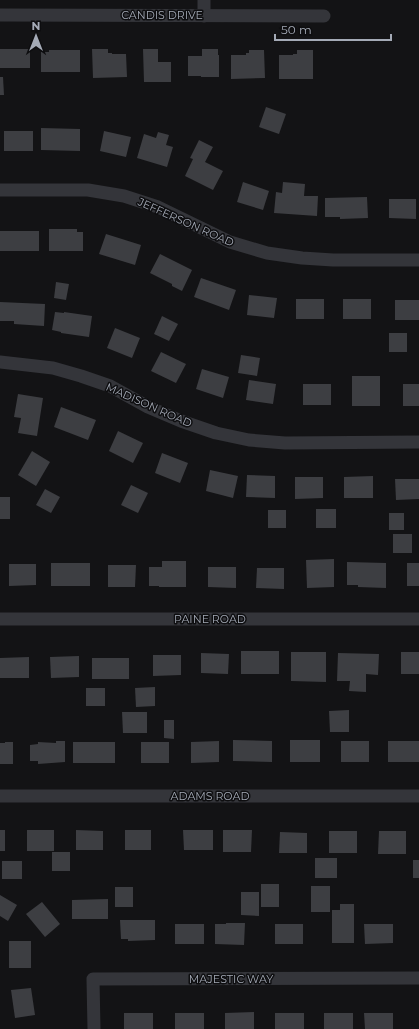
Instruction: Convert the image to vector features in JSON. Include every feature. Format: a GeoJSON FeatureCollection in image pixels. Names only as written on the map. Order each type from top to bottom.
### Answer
{"type":"FeatureCollection","features":[{"type":"Feature","properties":{"kind":"street"},"geometry":{"type":"LineString","coordinates":[[204,0],[204,16]]}},
{"type":"Feature","properties":{"kind":"street","name":"CANDIS DRIVE"},"geometry":{"type":"LineString","coordinates":[[0,15],[324,16]]}},
{"type":"Feature","properties":{"kind":"street","name":"JEFFERSON ROAD"},"geometry":{"type":"LineString","coordinates":[[0,190],[88,190],[124,196],[158,207],[230,242],[267,253],[302,258],[333,260],[419,260]]}},
{"type":"Feature","properties":{"kind":"street","name":"MADISON ROAD"},"geometry":{"type":"LineString","coordinates":[[0,362],[53,368],[81,376],[110,386],[148,407],[181,421],[216,433],[249,440],[285,443],[419,442]]}},
{"type":"Feature","properties":{"kind":"street","name":"PAINE ROAD"},"geometry":{"type":"LineString","coordinates":[[0,619],[419,619]]}},
{"type":"Feature","properties":{"kind":"street","name":"ADAMS ROAD"},"geometry":{"type":"LineString","coordinates":[[0,796],[419,796]]}},
{"type":"Feature","properties":{"kind":"street","name":"MAJESTIC WAY"},"geometry":{"type":"LineString","coordinates":[[94,1029],[93,979],[419,978]]}},
{"type":"Feature","properties":{"kind":"building"},"geometry":{"type":"Polygon","coordinates":[[[0,49],[30,49],[30,68],[0,68],[0,49]]]}},
{"type":"Feature","properties":{"kind":"building"},"geometry":{"type":"Polygon","coordinates":[[[92,49],[108,49],[108,53],[126,54],[127,77],[93,78],[92,49]]]}},
{"type":"Feature","properties":{"kind":"building"},"geometry":{"type":"Polygon","coordinates":[[[143,49],[158,49],[158,62],[171,62],[171,82],[144,82],[143,49]]]}},
{"type":"Feature","properties":{"kind":"building"},"geometry":{"type":"Polygon","coordinates":[[[202,49],[218,49],[219,77],[188,76],[188,56],[202,56],[202,49]]]}},
{"type":"Feature","properties":{"kind":"building"},"geometry":{"type":"Polygon","coordinates":[[[49,50],[80,50],[80,72],[41,72],[41,52],[49,52],[49,50]]]}},
{"type":"Feature","properties":{"kind":"building"},"geometry":{"type":"Polygon","coordinates":[[[249,50],[264,50],[265,78],[231,79],[231,55],[246,55],[246,53],[249,53],[249,50]]]}},
{"type":"Feature","properties":{"kind":"building"},"geometry":{"type":"Polygon","coordinates":[[[297,50],[313,50],[313,79],[279,79],[279,55],[297,54],[297,50]]]}},
{"type":"Feature","properties":{"kind":"building"},"geometry":{"type":"Polygon","coordinates":[[[0,77],[3,77],[4,95],[0,95],[0,77]]]}},
{"type":"Feature","properties":{"kind":"building"},"geometry":{"type":"Polygon","coordinates":[[[266,107],[286,114],[279,134],[259,127],[266,107]]]}},
{"type":"Feature","properties":{"kind":"building"},"geometry":{"type":"Polygon","coordinates":[[[41,128],[80,129],[80,151],[41,150],[41,128]]]}},
{"type":"Feature","properties":{"kind":"building"},"geometry":{"type":"Polygon","coordinates":[[[4,131],[33,131],[33,151],[4,151],[4,131]]]}},
{"type":"Feature","properties":{"kind":"building"},"geometry":{"type":"Polygon","coordinates":[[[104,131],[131,137],[126,157],[100,151],[104,131]]]}},
{"type":"Feature","properties":{"kind":"building"},"geometry":{"type":"Polygon","coordinates":[[[158,132],[169,135],[166,145],[173,147],[167,167],[137,158],[144,134],[156,138],[158,132]]]}},
{"type":"Feature","properties":{"kind":"building"},"geometry":{"type":"Polygon","coordinates":[[[199,140],[213,147],[205,162],[223,171],[213,190],[185,176],[193,159],[190,158],[199,140]]]}},
{"type":"Feature","properties":{"kind":"building"},"geometry":{"type":"Polygon","coordinates":[[[243,182],[269,191],[263,210],[237,202],[243,182]]]}},
{"type":"Feature","properties":{"kind":"building"},"geometry":{"type":"Polygon","coordinates":[[[283,182],[305,184],[304,196],[318,196],[317,216],[274,213],[276,192],[282,193],[283,182]]]}},
{"type":"Feature","properties":{"kind":"building"},"geometry":{"type":"Polygon","coordinates":[[[367,197],[368,218],[340,219],[340,217],[325,217],[325,198],[367,197]]]}},
{"type":"Feature","properties":{"kind":"building"},"geometry":{"type":"Polygon","coordinates":[[[389,199],[416,199],[416,219],[389,218],[389,199]]]}},
{"type":"Feature","properties":{"kind":"building"},"geometry":{"type":"Polygon","coordinates":[[[49,229],[77,229],[77,232],[83,232],[83,251],[49,251],[49,229]]]}},
{"type":"Feature","properties":{"kind":"building"},"geometry":{"type":"Polygon","coordinates":[[[0,231],[39,231],[39,251],[0,251],[0,231]]]}},
{"type":"Feature","properties":{"kind":"building"},"geometry":{"type":"Polygon","coordinates":[[[106,234],[141,245],[135,265],[99,254],[106,234]]]}},
{"type":"Feature","properties":{"kind":"building"},"geometry":{"type":"Polygon","coordinates":[[[160,254],[192,270],[182,291],[150,273],[160,254]]]}},
{"type":"Feature","properties":{"kind":"building"},"geometry":{"type":"Polygon","coordinates":[[[201,278],[236,290],[229,310],[194,297],[201,278]]]}},
{"type":"Feature","properties":{"kind":"building"},"geometry":{"type":"Polygon","coordinates":[[[56,282],[69,284],[66,300],[54,298],[56,282]]]}},
{"type":"Feature","properties":{"kind":"building"},"geometry":{"type":"Polygon","coordinates":[[[249,295],[277,298],[274,318],[247,315],[249,295]]]}},
{"type":"Feature","properties":{"kind":"building"},"geometry":{"type":"Polygon","coordinates":[[[296,299],[324,299],[324,319],[296,319],[296,299]]]}},
{"type":"Feature","properties":{"kind":"building"},"geometry":{"type":"Polygon","coordinates":[[[343,299],[371,299],[371,319],[343,319],[343,299]]]}},
{"type":"Feature","properties":{"kind":"building"},"geometry":{"type":"Polygon","coordinates":[[[395,300],[419,300],[419,320],[395,320],[395,300]]]}},
{"type":"Feature","properties":{"kind":"building"},"geometry":{"type":"Polygon","coordinates":[[[0,302],[45,304],[44,326],[14,324],[14,321],[0,321],[0,302]]]}},
{"type":"Feature","properties":{"kind":"building"},"geometry":{"type":"Polygon","coordinates":[[[55,312],[92,316],[89,337],[61,333],[52,330],[55,312]]]}},
{"type":"Feature","properties":{"kind":"building"},"geometry":{"type":"Polygon","coordinates":[[[162,316],[178,324],[169,341],[154,334],[162,316]]]}},
{"type":"Feature","properties":{"kind":"building"},"geometry":{"type":"Polygon","coordinates":[[[115,328],[140,338],[132,358],[107,348],[115,328]]]}},
{"type":"Feature","properties":{"kind":"building"},"geometry":{"type":"Polygon","coordinates":[[[389,333],[407,333],[407,352],[389,352],[389,333]]]}},
{"type":"Feature","properties":{"kind":"building"},"geometry":{"type":"Polygon","coordinates":[[[161,352],[186,364],[176,383],[151,371],[161,352]]]}},
{"type":"Feature","properties":{"kind":"building"},"geometry":{"type":"Polygon","coordinates":[[[241,355],[260,358],[257,376],[238,373],[241,355]]]}},
{"type":"Feature","properties":{"kind":"building"},"geometry":{"type":"Polygon","coordinates":[[[202,369],[229,377],[223,398],[196,389],[202,369]]]}},
{"type":"Feature","properties":{"kind":"building"},"geometry":{"type":"Polygon","coordinates":[[[352,376],[380,376],[380,406],[352,406],[352,376]]]}},
{"type":"Feature","properties":{"kind":"building"},"geometry":{"type":"Polygon","coordinates":[[[249,380],[276,384],[273,404],[246,400],[249,380]]]}},
{"type":"Feature","properties":{"kind":"building"},"geometry":{"type":"Polygon","coordinates":[[[303,384],[331,384],[331,405],[303,405],[303,384]]]}},
{"type":"Feature","properties":{"kind":"building"},"geometry":{"type":"Polygon","coordinates":[[[403,384],[419,384],[419,406],[403,406],[403,384]]]}},
{"type":"Feature","properties":{"kind":"building"},"geometry":{"type":"Polygon","coordinates":[[[18,394],[43,398],[37,436],[18,433],[21,418],[14,417],[18,394]]]}},
{"type":"Feature","properties":{"kind":"building"},"geometry":{"type":"Polygon","coordinates":[[[61,407],[96,420],[88,440],[54,427],[61,407]]]}},
{"type":"Feature","properties":{"kind":"building"},"geometry":{"type":"Polygon","coordinates":[[[118,431],[143,443],[133,463],[109,451],[118,431]]]}},
{"type":"Feature","properties":{"kind":"building"},"geometry":{"type":"Polygon","coordinates":[[[32,451],[50,462],[36,486],[18,475],[32,451]]]}},
{"type":"Feature","properties":{"kind":"building"},"geometry":{"type":"Polygon","coordinates":[[[162,453],[188,463],[180,483],[155,473],[162,453]]]}},
{"type":"Feature","properties":{"kind":"building"},"geometry":{"type":"Polygon","coordinates":[[[210,470],[238,476],[233,498],[206,491],[210,470]]]}},
{"type":"Feature","properties":{"kind":"building"},"geometry":{"type":"Polygon","coordinates":[[[247,475],[275,476],[275,498],[246,497],[247,475]]]}},
{"type":"Feature","properties":{"kind":"building"},"geometry":{"type":"Polygon","coordinates":[[[373,476],[373,498],[344,498],[344,477],[373,476]]]}},
{"type":"Feature","properties":{"kind":"building"},"geometry":{"type":"Polygon","coordinates":[[[295,477],[323,477],[323,498],[295,499],[295,477]]]}},
{"type":"Feature","properties":{"kind":"building"},"geometry":{"type":"Polygon","coordinates":[[[395,479],[419,479],[419,499],[396,500],[395,479]]]}},
{"type":"Feature","properties":{"kind":"building"},"geometry":{"type":"Polygon","coordinates":[[[131,485],[148,493],[138,513],[121,505],[131,485]]]}},
{"type":"Feature","properties":{"kind":"building"},"geometry":{"type":"Polygon","coordinates":[[[45,489],[60,497],[51,513],[36,505],[45,489]]]}},
{"type":"Feature","properties":{"kind":"building"},"geometry":{"type":"Polygon","coordinates":[[[0,497],[10,497],[10,519],[0,519],[0,497]]]}},
{"type":"Feature","properties":{"kind":"building"},"geometry":{"type":"Polygon","coordinates":[[[316,509],[336,509],[336,528],[316,528],[316,509]]]}},
{"type":"Feature","properties":{"kind":"building"},"geometry":{"type":"Polygon","coordinates":[[[268,510],[286,510],[286,528],[268,528],[268,510]]]}},
{"type":"Feature","properties":{"kind":"building"},"geometry":{"type":"Polygon","coordinates":[[[389,513],[404,513],[404,530],[389,530],[389,513]]]}},
{"type":"Feature","properties":{"kind":"building"},"geometry":{"type":"Polygon","coordinates":[[[393,534],[412,534],[412,553],[393,553],[393,534]]]}},
{"type":"Feature","properties":{"kind":"building"},"geometry":{"type":"Polygon","coordinates":[[[334,559],[334,587],[307,588],[306,560],[334,559]]]}},
{"type":"Feature","properties":{"kind":"building"},"geometry":{"type":"Polygon","coordinates":[[[162,561],[186,561],[186,587],[149,586],[149,567],[162,567],[162,561]]]}},
{"type":"Feature","properties":{"kind":"building"},"geometry":{"type":"Polygon","coordinates":[[[347,562],[386,563],[386,588],[347,585],[347,562]]]}},
{"type":"Feature","properties":{"kind":"building"},"geometry":{"type":"Polygon","coordinates":[[[51,563],[90,563],[90,586],[51,586],[51,563]]]}},
{"type":"Feature","properties":{"kind":"building"},"geometry":{"type":"Polygon","coordinates":[[[407,563],[419,563],[419,586],[407,586],[407,563]]]}},
{"type":"Feature","properties":{"kind":"building"},"geometry":{"type":"Polygon","coordinates":[[[9,564],[36,564],[36,585],[9,586],[9,564]]]}},
{"type":"Feature","properties":{"kind":"building"},"geometry":{"type":"Polygon","coordinates":[[[108,565],[136,565],[135,587],[108,587],[108,565]]]}},
{"type":"Feature","properties":{"kind":"building"},"geometry":{"type":"Polygon","coordinates":[[[208,567],[236,567],[236,588],[208,587],[208,567]]]}},
{"type":"Feature","properties":{"kind":"building"},"geometry":{"type":"Polygon","coordinates":[[[257,568],[284,568],[284,589],[256,588],[257,568]]]}},
{"type":"Feature","properties":{"kind":"building"},"geometry":{"type":"Polygon","coordinates":[[[241,651],[279,651],[279,674],[241,674],[241,651]]]}},
{"type":"Feature","properties":{"kind":"building"},"geometry":{"type":"Polygon","coordinates":[[[291,652],[326,652],[326,682],[291,681],[291,652]]]}},
{"type":"Feature","properties":{"kind":"building"},"geometry":{"type":"Polygon","coordinates":[[[401,652],[419,652],[419,674],[401,674],[401,652]]]}},
{"type":"Feature","properties":{"kind":"building"},"geometry":{"type":"Polygon","coordinates":[[[201,653],[229,654],[228,674],[201,673],[201,653]]]}},
{"type":"Feature","properties":{"kind":"building"},"geometry":{"type":"Polygon","coordinates":[[[338,653],[379,654],[378,675],[366,674],[366,692],[349,691],[350,681],[337,681],[338,653]]]}},
{"type":"Feature","properties":{"kind":"building"},"geometry":{"type":"Polygon","coordinates":[[[153,655],[181,655],[181,675],[153,676],[153,655]]]}},
{"type":"Feature","properties":{"kind":"building"},"geometry":{"type":"Polygon","coordinates":[[[79,656],[79,677],[51,678],[50,657],[79,656]]]}},
{"type":"Feature","properties":{"kind":"building"},"geometry":{"type":"Polygon","coordinates":[[[29,657],[29,678],[0,678],[0,658],[29,657]]]}},
{"type":"Feature","properties":{"kind":"building"},"geometry":{"type":"Polygon","coordinates":[[[92,658],[129,658],[129,679],[92,679],[92,658]]]}},
{"type":"Feature","properties":{"kind":"building"},"geometry":{"type":"Polygon","coordinates":[[[155,687],[155,706],[136,707],[135,688],[155,687]]]}},
{"type":"Feature","properties":{"kind":"building"},"geometry":{"type":"Polygon","coordinates":[[[86,688],[105,688],[105,706],[86,706],[86,688]]]}},
{"type":"Feature","properties":{"kind":"building"},"geometry":{"type":"Polygon","coordinates":[[[349,710],[349,732],[330,732],[329,711],[349,710]]]}},
{"type":"Feature","properties":{"kind":"building"},"geometry":{"type":"Polygon","coordinates":[[[122,712],[147,712],[147,733],[123,733],[122,712]]]}},
{"type":"Feature","properties":{"kind":"building"},"geometry":{"type":"Polygon","coordinates":[[[164,720],[174,720],[174,739],[164,738],[164,720]]]}},
{"type":"Feature","properties":{"kind":"building"},"geometry":{"type":"Polygon","coordinates":[[[233,740],[272,741],[272,762],[233,761],[233,740]]]}},
{"type":"Feature","properties":{"kind":"building"},"geometry":{"type":"Polygon","coordinates":[[[290,740],[320,740],[320,762],[290,762],[290,740]]]}},
{"type":"Feature","properties":{"kind":"building"},"geometry":{"type":"Polygon","coordinates":[[[56,741],[65,741],[65,762],[38,764],[38,761],[30,761],[30,745],[38,744],[38,742],[56,743],[56,741]]]}},
{"type":"Feature","properties":{"kind":"building"},"geometry":{"type":"Polygon","coordinates":[[[219,741],[219,762],[191,763],[191,742],[219,741]]]}},
{"type":"Feature","properties":{"kind":"building"},"geometry":{"type":"Polygon","coordinates":[[[341,741],[369,741],[369,762],[341,762],[341,741]]]}},
{"type":"Feature","properties":{"kind":"building"},"geometry":{"type":"Polygon","coordinates":[[[388,741],[419,741],[419,762],[388,762],[388,741]]]}},
{"type":"Feature","properties":{"kind":"building"},"geometry":{"type":"Polygon","coordinates":[[[13,742],[13,764],[0,764],[0,743],[13,742]]]}},
{"type":"Feature","properties":{"kind":"building"},"geometry":{"type":"Polygon","coordinates":[[[73,742],[115,742],[115,763],[73,763],[73,742]]]}},
{"type":"Feature","properties":{"kind":"building"},"geometry":{"type":"Polygon","coordinates":[[[141,742],[169,742],[169,763],[141,763],[141,742]]]}},
{"type":"Feature","properties":{"kind":"building"},"geometry":{"type":"Polygon","coordinates":[[[0,830],[5,830],[5,851],[0,851],[0,830]]]}},
{"type":"Feature","properties":{"kind":"building"},"geometry":{"type":"Polygon","coordinates":[[[27,830],[54,830],[54,851],[27,851],[27,830]]]}},
{"type":"Feature","properties":{"kind":"building"},"geometry":{"type":"Polygon","coordinates":[[[76,830],[103,831],[103,850],[76,850],[76,830]]]}},
{"type":"Feature","properties":{"kind":"building"},"geometry":{"type":"Polygon","coordinates":[[[125,830],[151,830],[151,850],[125,850],[125,830]]]}},
{"type":"Feature","properties":{"kind":"building"},"geometry":{"type":"Polygon","coordinates":[[[183,830],[213,830],[213,850],[184,850],[183,830]]]}},
{"type":"Feature","properties":{"kind":"building"},"geometry":{"type":"Polygon","coordinates":[[[223,830],[252,830],[251,852],[223,852],[223,830]]]}},
{"type":"Feature","properties":{"kind":"building"},"geometry":{"type":"Polygon","coordinates":[[[329,831],[357,831],[357,853],[329,853],[329,831]]]}},
{"type":"Feature","properties":{"kind":"building"},"geometry":{"type":"Polygon","coordinates":[[[379,831],[406,831],[406,854],[378,854],[379,831]]]}},
{"type":"Feature","properties":{"kind":"building"},"geometry":{"type":"Polygon","coordinates":[[[280,832],[307,833],[307,853],[279,853],[280,832]]]}},
{"type":"Feature","properties":{"kind":"building"},"geometry":{"type":"Polygon","coordinates":[[[52,852],[70,852],[70,871],[52,871],[52,852]]]}},
{"type":"Feature","properties":{"kind":"building"},"geometry":{"type":"Polygon","coordinates":[[[315,858],[337,858],[337,878],[315,878],[315,858]]]}},
{"type":"Feature","properties":{"kind":"building"},"geometry":{"type":"Polygon","coordinates":[[[413,860],[419,860],[419,878],[413,878],[413,860]]]}},
{"type":"Feature","properties":{"kind":"building"},"geometry":{"type":"Polygon","coordinates":[[[2,861],[22,861],[22,879],[2,879],[2,861]]]}},
{"type":"Feature","properties":{"kind":"building"},"geometry":{"type":"Polygon","coordinates":[[[261,884],[279,884],[279,907],[261,907],[261,884]]]}},
{"type":"Feature","properties":{"kind":"building"},"geometry":{"type":"Polygon","coordinates":[[[311,886],[330,886],[330,912],[311,912],[311,886]]]}},
{"type":"Feature","properties":{"kind":"building"},"geometry":{"type":"Polygon","coordinates":[[[115,887],[133,887],[133,907],[115,907],[115,887]]]}},
{"type":"Feature","properties":{"kind":"building"},"geometry":{"type":"Polygon","coordinates":[[[241,892],[259,892],[259,916],[241,915],[241,892]]]}},
{"type":"Feature","properties":{"kind":"building"},"geometry":{"type":"Polygon","coordinates":[[[0,895],[17,905],[8,921],[0,916],[0,895]]]}},
{"type":"Feature","properties":{"kind":"building"},"geometry":{"type":"Polygon","coordinates":[[[108,899],[108,919],[72,919],[72,900],[108,899]]]}},
{"type":"Feature","properties":{"kind":"building"},"geometry":{"type":"Polygon","coordinates":[[[42,902],[60,924],[45,937],[26,914],[42,902]]]}},
{"type":"Feature","properties":{"kind":"building"},"geometry":{"type":"Polygon","coordinates":[[[340,904],[354,904],[354,943],[332,943],[332,910],[340,910],[340,904]]]}},
{"type":"Feature","properties":{"kind":"building"},"geometry":{"type":"Polygon","coordinates":[[[120,920],[155,920],[155,940],[128,941],[128,939],[121,939],[120,920]]]}},
{"type":"Feature","properties":{"kind":"building"},"geometry":{"type":"Polygon","coordinates":[[[245,923],[244,945],[215,944],[215,924],[245,923]]]}},
{"type":"Feature","properties":{"kind":"building"},"geometry":{"type":"Polygon","coordinates":[[[175,924],[204,924],[204,944],[175,944],[175,924]]]}},
{"type":"Feature","properties":{"kind":"building"},"geometry":{"type":"Polygon","coordinates":[[[275,924],[303,924],[303,944],[275,944],[275,924]]]}},
{"type":"Feature","properties":{"kind":"building"},"geometry":{"type":"Polygon","coordinates":[[[364,924],[393,924],[393,943],[365,944],[364,924]]]}},
{"type":"Feature","properties":{"kind":"building"},"geometry":{"type":"Polygon","coordinates":[[[9,941],[31,941],[31,968],[9,968],[9,941]]]}},
{"type":"Feature","properties":{"kind":"building"},"geometry":{"type":"Polygon","coordinates":[[[31,988],[35,1015],[15,1018],[11,990],[31,988]]]}},
{"type":"Feature","properties":{"kind":"building"},"geometry":{"type":"Polygon","coordinates":[[[254,1012],[254,1029],[225,1029],[225,1013],[254,1012]]]}},
{"type":"Feature","properties":{"kind":"building"},"geometry":{"type":"Polygon","coordinates":[[[124,1013],[153,1013],[153,1029],[124,1029],[124,1013]]]}},
{"type":"Feature","properties":{"kind":"building"},"geometry":{"type":"Polygon","coordinates":[[[175,1013],[204,1013],[204,1029],[175,1029],[175,1013]]]}},
{"type":"Feature","properties":{"kind":"building"},"geometry":{"type":"Polygon","coordinates":[[[275,1013],[304,1013],[304,1029],[275,1029],[275,1013]]]}},
{"type":"Feature","properties":{"kind":"building"},"geometry":{"type":"Polygon","coordinates":[[[324,1013],[353,1013],[353,1029],[324,1029],[324,1013]]]}},
{"type":"Feature","properties":{"kind":"building"},"geometry":{"type":"Polygon","coordinates":[[[364,1013],[393,1013],[393,1029],[365,1029],[364,1013]]]}}]}
